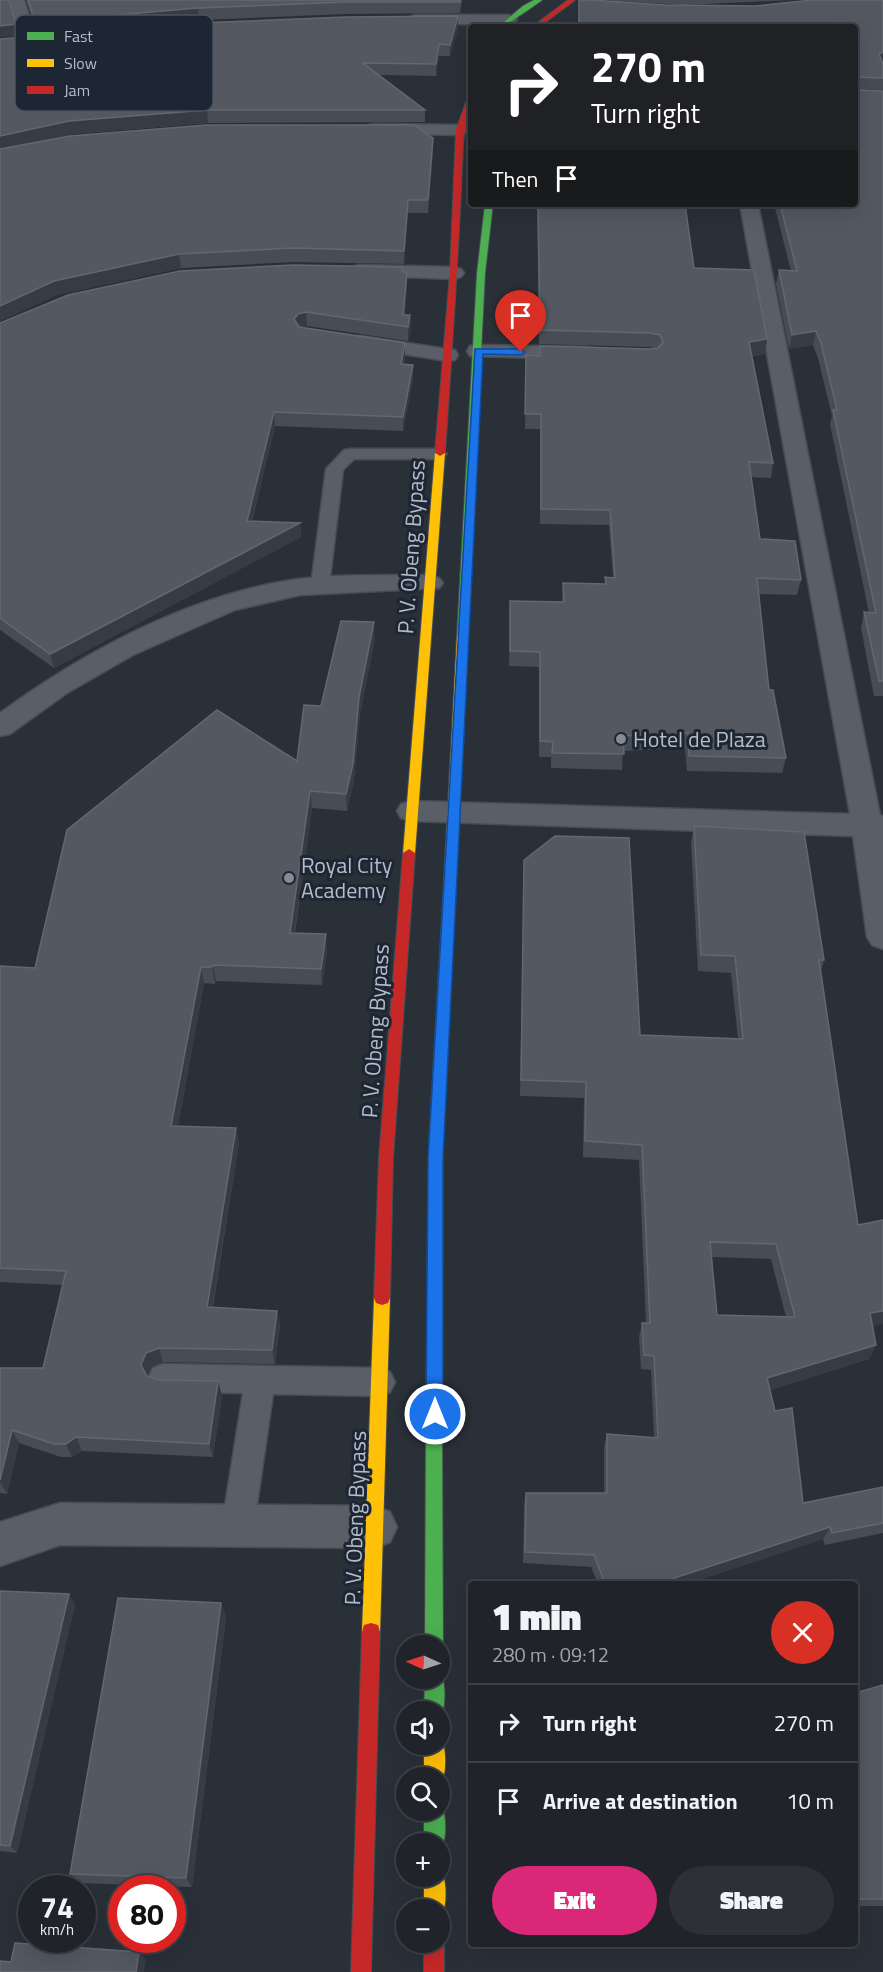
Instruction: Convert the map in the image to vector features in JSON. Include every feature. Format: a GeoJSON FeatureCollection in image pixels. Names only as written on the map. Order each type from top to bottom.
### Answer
{"type":"FeatureCollection","features":[{"type":"Feature","properties":{"kind":"highway"},"geometry":{"type":"LineString","coordinates":[[505,23],[539,0]]}},
{"type":"Feature","properties":{"kind":"highway"},"geometry":{"type":"LineString","coordinates":[[539,24],[570,1]]}},
{"type":"Feature","properties":{"kind":"highway","name":"P. V. Obeng Bypass"},"geometry":{"type":"LineString","coordinates":[[361,1972],[386,1158],[454,273],[460,130],[468,106]]}},
{"type":"Feature","properties":{"kind":"highway"},"geometry":{"type":"LineString","coordinates":[[434,1635],[435,1159],[481,273],[489,207]]}},
{"type":"Feature","properties":{"kind":"highway"},"geometry":{"type":"LineString","coordinates":[[434,1953],[434,1972]]}},
{"type":"Feature","properties":{"kind":"street"},"geometry":{"type":"LineString","coordinates":[[17,0],[24,15]]}},
{"type":"Feature","properties":{"kind":"street"},"geometry":{"type":"LineString","coordinates":[[570,1],[591,7]]}},
{"type":"Feature","properties":{"kind":"street"},"geometry":{"type":"LineString","coordinates":[[401,20],[505,23]]}},
{"type":"Feature","properties":{"kind":"street"},"geometry":{"type":"LineString","coordinates":[[10,42],[15,41]]}},
{"type":"Feature","properties":{"kind":"street"},"geometry":{"type":"LineString","coordinates":[[359,129],[460,130]]}},
{"type":"Feature","properties":{"kind":"street"},"geometry":{"type":"LineString","coordinates":[[749,207],[875,826],[883,938]]}},
{"type":"Feature","properties":{"kind":"street"},"geometry":{"type":"LineString","coordinates":[[340,271],[454,273]]}},
{"type":"Feature","properties":{"kind":"street"},"geometry":{"type":"LineString","coordinates":[[342,339],[447,355]]}},
{"type":"Feature","properties":{"kind":"street"},"geometry":{"type":"LineString","coordinates":[[478,351],[603,354]]}},
{"type":"Feature","properties":{"kind":"street"},"geometry":{"type":"LineString","coordinates":[[0,727],[34,700],[160,631],[258,594],[320,586],[430,584]]}},
{"type":"Feature","properties":{"kind":"street"},"geometry":{"type":"LineString","coordinates":[[412,811],[875,826]]}},
{"type":"Feature","properties":{"kind":"street"},"geometry":{"type":"LineString","coordinates":[[0,1544],[60,1524],[375,1527]]}},
{"type":"Feature","properties":{"kind":"lane"},"geometry":{"type":"LineString","coordinates":[[320,586],[335,469],[350,454],[439,454]]}},
{"type":"Feature","properties":{"kind":"lane"},"geometry":{"type":"LineString","coordinates":[[163,1378],[380,1382]]}},
{"type":"Feature","properties":{"kind":"lane"},"geometry":{"type":"LineString","coordinates":[[238,1525],[260,1379]]}},
{"type":"Feature","properties":{"kind":"building"},"geometry":{"type":"Polygon","coordinates":[[[0,0],[9,0],[15,24],[0,26],[0,0]]]}},
{"type":"Feature","properties":{"kind":"building"},"geometry":{"type":"Polygon","coordinates":[[[28,0],[460,0],[460,2],[345,2],[198,8],[116,15],[33,15],[28,0]]]}},
{"type":"Feature","properties":{"kind":"building"},"geometry":{"type":"Polygon","coordinates":[[[579,0],[664,5],[756,6],[812,0],[883,0],[883,52],[879,54],[883,64],[883,78],[858,77],[858,24],[579,24],[579,0]]]}},
{"type":"Feature","properties":{"kind":"building"},"geometry":{"type":"Polygon","coordinates":[[[458,16],[450,45],[439,44],[436,64],[363,63],[425,110],[213,110],[213,22],[346,17],[458,16]]]}},
{"type":"Feature","properties":{"kind":"building"},"geometry":{"type":"Polygon","coordinates":[[[15,38],[15,111],[194,111],[69,121],[0,136],[0,39],[15,38]]]}},
{"type":"Feature","properties":{"kind":"building"},"geometry":{"type":"Polygon","coordinates":[[[858,90],[883,91],[883,681],[879,681],[864,612],[876,613],[833,410],[837,410],[821,343],[816,331],[792,335],[779,270],[797,271],[781,207],[858,207],[858,90]]]}},
{"type":"Feature","properties":{"kind":"building"},"geometry":{"type":"Polygon","coordinates":[[[207,125],[414,125],[433,138],[428,200],[408,200],[404,251],[293,248],[179,254],[54,281],[0,306],[0,149],[70,136],[207,125]]]}},
{"type":"Feature","properties":{"kind":"building"},"geometry":{"type":"Polygon","coordinates":[[[538,207],[685,207],[694,268],[754,270],[767,339],[749,342],[773,463],[749,462],[760,539],[795,541],[801,580],[757,578],[769,690],[773,690],[786,758],[689,756],[688,733],[623,736],[624,754],[552,753],[553,742],[540,741],[540,652],[510,651],[510,601],[564,602],[563,583],[606,584],[605,577],[615,578],[610,510],[541,509],[541,414],[525,414],[526,355],[540,356],[540,346],[650,349],[658,348],[663,342],[660,335],[650,333],[540,330],[538,207]]]}},
{"type":"Feature","properties":{"kind":"building"},"geometry":{"type":"Polygon","coordinates":[[[293,265],[402,267],[402,272],[407,272],[403,315],[410,315],[408,327],[306,312],[298,314],[294,319],[299,327],[405,343],[401,364],[413,365],[403,417],[274,412],[247,521],[300,523],[50,654],[0,618],[0,323],[68,295],[180,271],[293,265]]]}},
{"type":"Feature","properties":{"kind":"building"},"geometry":{"type":"Polygon","coordinates":[[[341,621],[374,622],[359,697],[353,764],[346,794],[310,791],[290,933],[326,934],[321,969],[213,965],[212,967],[201,967],[171,1126],[236,1128],[207,1307],[277,1311],[272,1350],[159,1348],[146,1353],[141,1365],[147,1376],[158,1380],[218,1381],[209,1444],[76,1437],[66,1444],[54,1444],[12,1430],[0,1480],[0,1368],[43,1368],[66,1271],[0,1268],[0,966],[35,968],[67,830],[217,710],[297,761],[304,705],[321,706],[341,621]]]}},
{"type":"Feature","properties":{"kind":"building"},"geometry":{"type":"Polygon","coordinates":[[[694,826],[804,832],[824,960],[819,960],[858,1225],[883,1220],[883,1311],[870,1313],[876,1345],[767,1378],[775,1411],[792,1408],[803,1503],[883,1487],[883,1523],[832,1533],[830,1527],[665,1581],[604,1581],[594,1555],[525,1552],[526,1493],[607,1493],[607,1434],[658,1438],[654,1356],[644,1355],[642,1323],[650,1323],[642,1145],[585,1141],[586,1082],[521,1080],[524,860],[555,836],[629,838],[640,1035],[743,1039],[735,956],[701,955],[694,826]],[[710,1242],[717,1315],[795,1317],[776,1244],[710,1242]]]}},
{"type":"Feature","properties":{"kind":"building"},"geometry":{"type":"Polygon","coordinates":[[[0,1591],[69,1594],[10,1846],[0,1845],[0,1591]]]}},
{"type":"Feature","properties":{"kind":"building"},"geometry":{"type":"Polygon","coordinates":[[[118,1598],[221,1603],[186,1878],[186,1875],[70,1874],[118,1598]]]}},
{"type":"Feature","properties":{"kind":"building"},"geometry":{"type":"Polygon","coordinates":[[[883,1685],[883,1899],[858,1899],[858,1692],[883,1685]]]}},
{"type":"Feature","properties":{"kind":"building"},"geometry":{"type":"Polygon","coordinates":[[[15,1943],[18,1943],[18,1953],[96,1953],[96,1949],[108,1950],[108,1953],[139,1953],[136,1972],[0,1972],[0,1961],[11,1962],[15,1943]]]}},
{"type":"Feature","properties":{"kind":"traffic: fast"},"geometry":{"type":"LineString","coordinates":[[505,24],[525,7],[539,0]]}},
{"type":"Feature","properties":{"kind":"traffic: fast"},"geometry":{"type":"LineString","coordinates":[[462,636],[481,273],[489,207]]}},
{"type":"Feature","properties":{"kind":"traffic: fast"},"geometry":{"type":"LineString","coordinates":[[436,1145],[449,899]]}},
{"type":"Feature","properties":{"kind":"traffic: fast"},"geometry":{"type":"LineString","coordinates":[[434,1414],[434,1635]]}},
{"type":"Feature","properties":{"kind":"traffic: fast"},"geometry":{"type":"LineString","coordinates":[[434,1689],[434,1701]]}},
{"type":"Feature","properties":{"kind":"traffic: fast"},"geometry":{"type":"LineString","coordinates":[[434,1821],[434,1833]]}},
{"type":"Feature","properties":{"kind":"traffic: slow"},"geometry":{"type":"LineString","coordinates":[[409,853],[440,453]]}},
{"type":"Feature","properties":{"kind":"traffic: slow"},"geometry":{"type":"LineString","coordinates":[[449,899],[462,636]]}},
{"type":"Feature","properties":{"kind":"traffic: slow"},"geometry":{"type":"LineString","coordinates":[[434,1414],[436,1145]]}},
{"type":"Feature","properties":{"kind":"traffic: slow"},"geometry":{"type":"LineString","coordinates":[[371,1632],[382,1298]]}},
{"type":"Feature","properties":{"kind":"traffic: slow"},"geometry":{"type":"LineString","coordinates":[[434,1755],[434,1767]]}},
{"type":"Feature","properties":{"kind":"traffic: slow"},"geometry":{"type":"LineString","coordinates":[[434,1887],[434,1899]]}},
{"type":"Feature","properties":{"kind":"traffic: jam"},"geometry":{"type":"LineString","coordinates":[[539,24],[572,0]]}},
{"type":"Feature","properties":{"kind":"traffic: jam"},"geometry":{"type":"LineString","coordinates":[[440,453],[454,273],[460,130],[468,106]]}},
{"type":"Feature","properties":{"kind":"traffic: jam"},"geometry":{"type":"LineString","coordinates":[[382,1298],[386,1158],[409,853]]}},
{"type":"Feature","properties":{"kind":"traffic: jam"},"geometry":{"type":"LineString","coordinates":[[361,1972],[371,1632]]}},
{"type":"Feature","properties":{"kind":"traffic: jam"},"geometry":{"type":"LineString","coordinates":[[434,1953],[434,1972]]}},
{"type":"Feature","properties":{"kind":"place","name":"Hotel de Plaza"},"geometry":{"type":"Point","coordinates":[621,739]}},
{"type":"Feature","properties":{"kind":"place","name":"Royal City Academy"},"geometry":{"type":"Point","coordinates":[289,878]}},
{"type":"Feature","properties":{"kind":"route"},"geometry":{"type":"LineString","coordinates":[[435,1414],[435,1159],[478,351],[521,352]]}}]}
